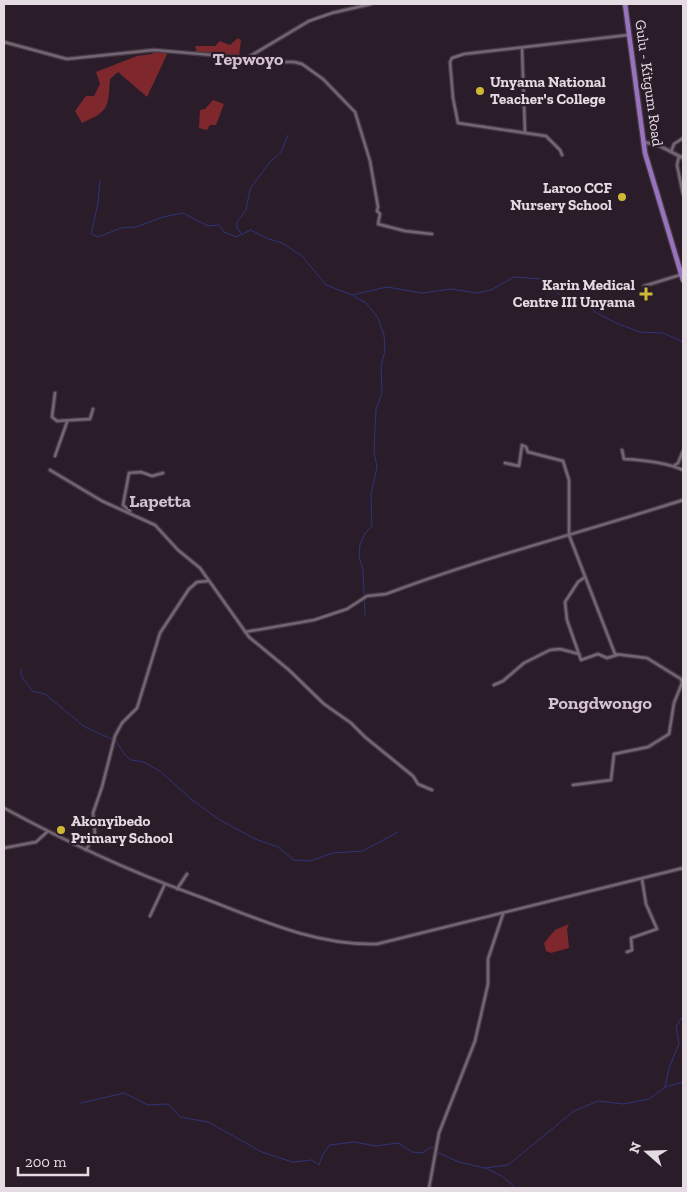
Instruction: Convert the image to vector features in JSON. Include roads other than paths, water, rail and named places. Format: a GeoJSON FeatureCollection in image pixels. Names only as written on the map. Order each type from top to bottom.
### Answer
{"type":"FeatureCollection","features":[{"type":"Feature","properties":{"kind":"main road","name":"Gulu - Kitgum Road"},"geometry":{"type":"LineString","coordinates":[[625,4],[643,142],[683,276]]}},
{"type":"Feature","properties":{"kind":"street"},"geometry":{"type":"LineString","coordinates":[[4,42],[67,59],[154,50],[238,58],[250,57],[309,21],[332,13],[371,4]]}},
{"type":"Feature","properties":{"kind":"street"},"geometry":{"type":"LineString","coordinates":[[562,156],[560,150],[546,136],[457,122],[450,62],[455,56],[464,54],[630,35]]}},
{"type":"Feature","properties":{"kind":"street"},"geometry":{"type":"LineString","coordinates":[[522,48],[525,132]]}},
{"type":"Feature","properties":{"kind":"street"},"geometry":{"type":"LineString","coordinates":[[238,58],[251,62],[294,62],[309,68],[323,79],[357,116],[370,161],[378,207],[377,211],[380,214],[378,224],[405,231],[432,234]]}},
{"type":"Feature","properties":{"kind":"street"},"geometry":{"type":"LineString","coordinates":[[672,152],[674,144],[683,138]]}},
{"type":"Feature","properties":{"kind":"street"},"geometry":{"type":"LineString","coordinates":[[643,142],[683,158]]}},
{"type":"Feature","properties":{"kind":"street"},"geometry":{"type":"LineString","coordinates":[[679,156],[677,165],[683,194]]}},
{"type":"Feature","properties":{"kind":"street"},"geometry":{"type":"LineString","coordinates":[[644,286],[683,276]]}},
{"type":"Feature","properties":{"kind":"street"},"geometry":{"type":"LineString","coordinates":[[55,393],[52,418],[57,421],[67,422],[90,419],[92,409]]}},
{"type":"Feature","properties":{"kind":"street"},"geometry":{"type":"LineString","coordinates":[[56,456],[67,422]]}},
{"type":"Feature","properties":{"kind":"street"},"geometry":{"type":"LineString","coordinates":[[505,463],[519,466],[522,445],[526,447],[528,452],[563,461],[569,480],[569,535],[617,655]]}},
{"type":"Feature","properties":{"kind":"street"},"geometry":{"type":"LineString","coordinates":[[622,450],[624,460],[639,460],[673,466],[683,470]]}},
{"type":"Feature","properties":{"kind":"street"},"geometry":{"type":"LineString","coordinates":[[673,466],[678,463],[683,451]]}},
{"type":"Feature","properties":{"kind":"street"},"geometry":{"type":"LineString","coordinates":[[50,470],[102,501],[155,525],[178,550],[200,568],[245,632],[269,655],[290,670],[324,704],[351,723],[365,738],[413,776],[418,784],[432,790]]}},
{"type":"Feature","properties":{"kind":"street"},"geometry":{"type":"LineString","coordinates":[[134,514],[123,506],[129,474],[141,472],[152,476],[163,473]]}},
{"type":"Feature","properties":{"kind":"street"},"geometry":{"type":"LineString","coordinates":[[245,632],[314,620],[347,609],[367,596],[386,594],[479,562],[683,500]]}},
{"type":"Feature","properties":{"kind":"street"},"geometry":{"type":"LineString","coordinates":[[573,785],[611,780],[614,754],[646,747],[669,734],[672,727],[674,703],[682,680],[647,658],[637,655],[617,655],[607,658],[598,654],[581,660],[567,617],[565,602],[578,582],[585,577]]}},
{"type":"Feature","properties":{"kind":"street"},"geometry":{"type":"LineString","coordinates":[[86,850],[95,833],[93,813],[102,787],[115,736],[122,723],[137,708],[160,632],[189,589],[197,582],[209,581]]}},
{"type":"Feature","properties":{"kind":"street"},"geometry":{"type":"LineString","coordinates":[[494,685],[503,681],[524,663],[550,650],[562,649],[579,654]]}},
{"type":"Feature","properties":{"kind":"street"},"geometry":{"type":"LineString","coordinates":[[4,808],[47,832],[177,889],[262,922],[353,944],[377,944],[683,868]]}},
{"type":"Feature","properties":{"kind":"street"},"geometry":{"type":"LineString","coordinates":[[4,848],[36,842],[47,832]]}},
{"type":"Feature","properties":{"kind":"street"},"geometry":{"type":"LineString","coordinates":[[177,889],[187,874]]}},
{"type":"Feature","properties":{"kind":"street"},"geometry":{"type":"LineString","coordinates":[[627,952],[632,950],[631,938],[657,929],[646,904],[642,879]]}},
{"type":"Feature","properties":{"kind":"street"},"geometry":{"type":"LineString","coordinates":[[150,916],[165,884]]}},
{"type":"Feature","properties":{"kind":"street"},"geometry":{"type":"LineString","coordinates":[[429,1188],[439,1133],[450,1098],[475,1041],[488,984],[488,959],[502,914]]}},
{"type":"Feature","properties":{"kind":"waterway"},"geometry":{"type":"LineString","coordinates":[[241,233],[237,228],[237,222],[246,210],[250,189],[269,163],[281,152],[288,135]]}},
{"type":"Feature","properties":{"kind":"waterway"},"geometry":{"type":"LineString","coordinates":[[100,181],[98,203],[91,234],[98,237],[121,228],[136,227],[163,217],[183,213],[208,226],[219,225],[224,232],[236,237],[251,230],[266,238],[282,243],[302,256],[326,285],[352,295],[387,287],[422,293],[451,289],[477,293],[491,290],[514,277],[542,279],[561,296],[583,302],[597,313],[616,323],[640,332],[663,333],[683,342]]}},
{"type":"Feature","properties":{"kind":"waterway"},"geometry":{"type":"LineString","coordinates":[[354,296],[366,303],[378,318],[384,335],[385,351],[381,366],[382,393],[376,409],[374,452],[377,467],[371,494],[372,526],[365,533],[360,544],[359,557],[363,569],[365,615]]}},
{"type":"Feature","properties":{"kind":"waterway"},"geometry":{"type":"LineString","coordinates":[[21,669],[21,675],[32,691],[45,694],[85,727],[116,741],[125,755],[131,760],[144,762],[161,772],[191,799],[220,820],[255,839],[278,847],[294,860],[310,861],[333,853],[363,851],[398,832]]}},
{"type":"Feature","properties":{"kind":"waterway"},"geometry":{"type":"LineString","coordinates":[[665,1087],[669,1068],[679,1044],[676,1027],[683,1016]]}},
{"type":"Feature","properties":{"kind":"waterway"},"geometry":{"type":"LineString","coordinates":[[439,1153],[459,1162],[484,1168],[508,1165],[574,1111],[598,1101],[624,1104],[649,1099],[665,1087],[683,1082]]}},
{"type":"Feature","properties":{"kind":"waterway"},"geometry":{"type":"LineString","coordinates":[[81,1103],[124,1093],[148,1105],[169,1104],[180,1117],[208,1122],[262,1152],[292,1162],[312,1160],[319,1165],[323,1154],[330,1145],[354,1142],[376,1146],[398,1143],[412,1152],[422,1153],[432,1147],[440,1154]]}},
{"type":"Feature","properties":{"kind":"waterway"},"geometry":{"type":"LineString","coordinates":[[486,1168],[503,1177],[516,1188]]}},
{"type":"Feature","properties":{"kind":"place","name":"Unyama National Teacher's College"},"geometry":{"type":"Point","coordinates":[480,91]}},
{"type":"Feature","properties":{"kind":"place","name":"Laroo CCF Nursery School"},"geometry":{"type":"Point","coordinates":[622,197]}},
{"type":"Feature","properties":{"kind":"place","name":"Karin Medical Centre III Unyama"},"geometry":{"type":"Point","coordinates":[646,294]}},
{"type":"Feature","properties":{"kind":"place","name":"Akonyibedo Primary School"},"geometry":{"type":"Point","coordinates":[61,830]}},
{"type":"Feature","properties":{"kind":"district","name":"Tepwoyo"},"geometry":{"type":"Point","coordinates":[248,59]}},
{"type":"Feature","properties":{"kind":"district","name":"Lapetta"},"geometry":{"type":"Point","coordinates":[160,501]}},
{"type":"Feature","properties":{"kind":"district","name":"Pongdwongo"},"geometry":{"type":"Point","coordinates":[600,703]}}]}
